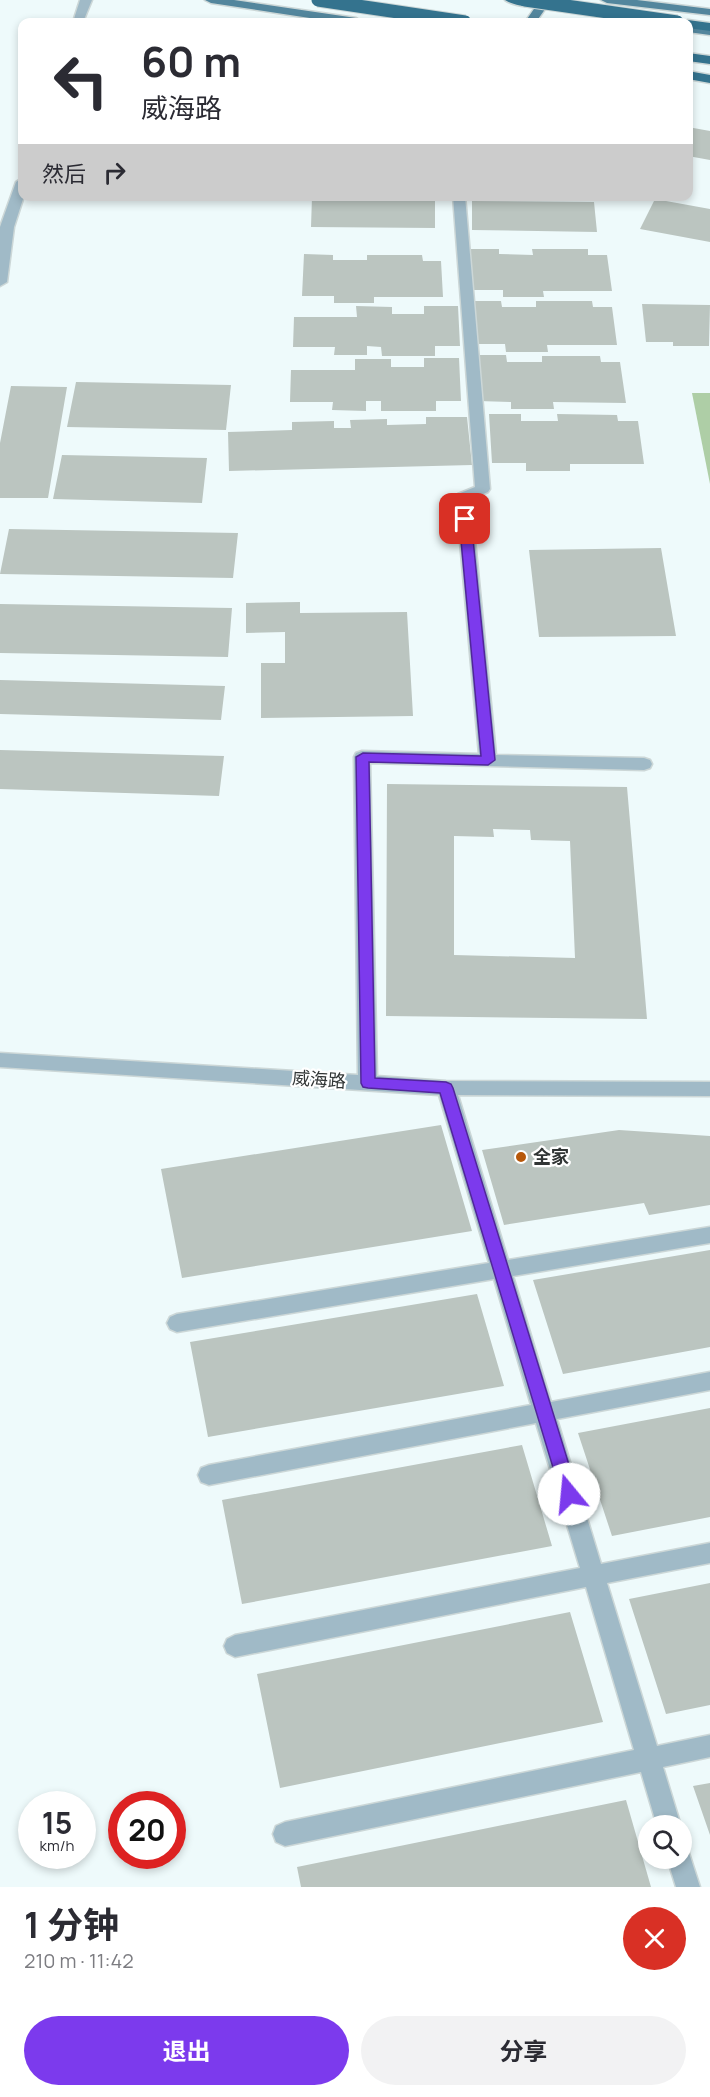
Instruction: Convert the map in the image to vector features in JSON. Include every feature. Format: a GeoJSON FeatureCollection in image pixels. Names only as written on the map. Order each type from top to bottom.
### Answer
{"type":"FeatureCollection","features":[{"type":"Feature","properties":{"kind":"highway"},"geometry":{"type":"LineString","coordinates":[[318,0],[438,18]]}},
{"type":"Feature","properties":{"kind":"highway"},"geometry":{"type":"LineString","coordinates":[[511,0],[652,18]]}},
{"type":"Feature","properties":{"kind":"highway"},"geometry":{"type":"LineString","coordinates":[[525,0],[649,18]]}},
{"type":"Feature","properties":{"kind":"highway"},"geometry":{"type":"LineString","coordinates":[[693,58],[710,60]]}},
{"type":"Feature","properties":{"kind":"main road"},"geometry":{"type":"LineString","coordinates":[[212,0],[330,18]]}},
{"type":"Feature","properties":{"kind":"main road"},"geometry":{"type":"LineString","coordinates":[[511,0],[628,18]]}},
{"type":"Feature","properties":{"kind":"main road"},"geometry":{"type":"LineString","coordinates":[[607,0],[710,12]]}},
{"type":"Feature","properties":{"kind":"main road"},"geometry":{"type":"LineString","coordinates":[[533,18],[542,5]]}},
{"type":"Feature","properties":{"kind":"main road"},"geometry":{"type":"LineString","coordinates":[[693,26],[710,28]]}},
{"type":"Feature","properties":{"kind":"main road"},"geometry":{"type":"LineString","coordinates":[[693,76],[710,79]]}},
{"type":"Feature","properties":{"kind":"street"},"geometry":{"type":"LineString","coordinates":[[79,18],[86,0]]}},
{"type":"Feature","properties":{"kind":"street"},"geometry":{"type":"LineString","coordinates":[[0,282],[3,227],[18,191]]}},
{"type":"Feature","properties":{"kind":"street"},"geometry":{"type":"LineString","coordinates":[[459,201],[483,489],[463,497],[488,760]]}},
{"type":"Feature","properties":{"kind":"street"},"geometry":{"type":"LineString","coordinates":[[368,1083],[363,757],[644,764]]}},
{"type":"Feature","properties":{"kind":"street","name":"威海路"},"geometry":{"type":"LineString","coordinates":[[0,1060],[446,1088],[710,1089]]}},
{"type":"Feature","properties":{"kind":"street"},"geometry":{"type":"LineString","coordinates":[[446,1088],[666,1815]]}},
{"type":"Feature","properties":{"kind":"street"},"geometry":{"type":"LineString","coordinates":[[177,1323],[710,1235]]}},
{"type":"Feature","properties":{"kind":"street"},"geometry":{"type":"LineString","coordinates":[[209,1474],[710,1382]]}},
{"type":"Feature","properties":{"kind":"street"},"geometry":{"type":"LineString","coordinates":[[236,1646],[710,1553]]}},
{"type":"Feature","properties":{"kind":"street"},"geometry":{"type":"LineString","coordinates":[[285,1834],[710,1746]]}},
{"type":"Feature","properties":{"kind":"street"},"geometry":{"type":"LineString","coordinates":[[683,1869],[688,1887]]}},
{"type":"Feature","properties":{"kind":"green space"},"geometry":{"type":"Polygon","coordinates":[[[692,393],[710,393],[710,484],[692,393]]]}},
{"type":"Feature","properties":{"kind":"building"},"geometry":{"type":"Polygon","coordinates":[[[693,128],[710,131],[710,160],[693,157],[693,128]]]}},
{"type":"Feature","properties":{"kind":"building"},"geometry":{"type":"Polygon","coordinates":[[[312,201],[435,201],[435,228],[311,227],[312,201]]]}},
{"type":"Feature","properties":{"kind":"building"},"geometry":{"type":"Polygon","coordinates":[[[472,201],[594,202],[597,232],[472,230],[472,201]]]}},
{"type":"Feature","properties":{"kind":"building"},"geometry":{"type":"Polygon","coordinates":[[[654,201],[710,209],[710,242],[640,229],[654,201]]]}},
{"type":"Feature","properties":{"kind":"building"},"geometry":{"type":"Polygon","coordinates":[[[469,249],[499,249],[499,254],[533,255],[532,249],[588,249],[588,255],[607,255],[612,291],[543,291],[544,297],[503,297],[503,290],[471,290],[469,249]]]}},
{"type":"Feature","properties":{"kind":"building"},"geometry":{"type":"Polygon","coordinates":[[[304,254],[333,255],[333,260],[367,260],[367,255],[422,255],[423,261],[441,261],[443,297],[374,297],[374,303],[334,303],[334,296],[302,296],[304,254]]]}},
{"type":"Feature","properties":{"kind":"building"},"geometry":{"type":"Polygon","coordinates":[[[471,301],[501,301],[502,307],[536,307],[536,301],[592,301],[593,307],[612,307],[617,345],[547,345],[548,352],[506,352],[505,344],[473,344],[471,301]]]}},
{"type":"Feature","properties":{"kind":"building"},"geometry":{"type":"Polygon","coordinates":[[[642,304],[710,305],[709,346],[673,346],[673,342],[646,342],[642,304]]]}},
{"type":"Feature","properties":{"kind":"building"},"geometry":{"type":"Polygon","coordinates":[[[356,306],[392,307],[392,314],[424,314],[424,306],[458,306],[460,346],[435,346],[435,356],[382,356],[381,347],[367,346],[367,355],[334,355],[335,347],[293,347],[294,317],[357,317],[356,306]]]}},
{"type":"Feature","properties":{"kind":"building"},"geometry":{"type":"Polygon","coordinates":[[[475,355],[506,355],[507,362],[542,362],[542,356],[600,356],[601,362],[620,362],[626,403],[553,402],[554,409],[511,409],[511,402],[478,401],[475,355]]]}},
{"type":"Feature","properties":{"kind":"building"},"geometry":{"type":"Polygon","coordinates":[[[424,358],[459,358],[461,401],[436,401],[436,411],[381,411],[381,401],[366,401],[366,411],[332,410],[333,402],[290,402],[291,370],[355,370],[355,359],[391,359],[391,367],[424,367],[424,358]]]}},
{"type":"Feature","properties":{"kind":"building"},"geometry":{"type":"Polygon","coordinates":[[[76,382],[231,385],[226,430],[67,427],[76,382]]]}},
{"type":"Feature","properties":{"kind":"building"},"geometry":{"type":"Polygon","coordinates":[[[11,386],[67,387],[48,498],[0,498],[0,443],[11,386]]]}},
{"type":"Feature","properties":{"kind":"building"},"geometry":{"type":"Polygon","coordinates":[[[489,414],[521,414],[521,421],[558,421],[557,414],[617,415],[618,421],[638,421],[644,464],[570,464],[570,471],[526,471],[526,463],[492,463],[489,414]]]}},
{"type":"Feature","properties":{"kind":"building"},"geometry":{"type":"Polygon","coordinates":[[[426,417],[467,417],[472,465],[229,471],[228,432],[292,430],[292,422],[334,421],[334,428],[351,428],[350,420],[387,419],[387,425],[426,424],[426,417]]]}},
{"type":"Feature","properties":{"kind":"building"},"geometry":{"type":"Polygon","coordinates":[[[62,455],[207,458],[202,503],[53,499],[62,455]]]}},
{"type":"Feature","properties":{"kind":"building"},"geometry":{"type":"Polygon","coordinates":[[[9,529],[238,533],[233,578],[0,574],[9,529]]]}},
{"type":"Feature","properties":{"kind":"building"},"geometry":{"type":"Polygon","coordinates":[[[661,548],[676,636],[539,637],[529,550],[661,548]]]}},
{"type":"Feature","properties":{"kind":"building"},"geometry":{"type":"Polygon","coordinates":[[[300,602],[300,613],[407,612],[413,716],[261,718],[261,663],[285,663],[285,632],[246,633],[246,603],[300,602]]]}},
{"type":"Feature","properties":{"kind":"building"},"geometry":{"type":"Polygon","coordinates":[[[0,604],[232,608],[228,657],[0,653],[0,604]]]}},
{"type":"Feature","properties":{"kind":"building"},"geometry":{"type":"Polygon","coordinates":[[[0,680],[225,686],[221,720],[0,714],[0,680]]]}},
{"type":"Feature","properties":{"kind":"building"},"geometry":{"type":"Polygon","coordinates":[[[0,750],[224,756],[219,796],[0,789],[0,750]]]}},
{"type":"Feature","properties":{"kind":"building"},"geometry":{"type":"Polygon","coordinates":[[[387,784],[627,787],[647,1019],[386,1016],[387,784]],[[493,829],[494,837],[454,836],[454,955],[575,958],[570,841],[531,840],[530,830],[493,829]]]}},
{"type":"Feature","properties":{"kind":"building"},"geometry":{"type":"Polygon","coordinates":[[[441,1125],[472,1231],[182,1278],[161,1169],[441,1125]]]}},
{"type":"Feature","properties":{"kind":"building"},"geometry":{"type":"Polygon","coordinates":[[[619,1130],[710,1136],[710,1205],[649,1215],[644,1203],[504,1225],[482,1150],[619,1130]]]}},
{"type":"Feature","properties":{"kind":"building"},"geometry":{"type":"Polygon","coordinates":[[[710,1250],[710,1347],[563,1374],[533,1280],[710,1250]]]}},
{"type":"Feature","properties":{"kind":"building"},"geometry":{"type":"Polygon","coordinates":[[[477,1294],[504,1386],[208,1437],[190,1342],[477,1294]]]}},
{"type":"Feature","properties":{"kind":"building"},"geometry":{"type":"Polygon","coordinates":[[[710,1408],[710,1517],[612,1536],[578,1433],[710,1408]]]}},
{"type":"Feature","properties":{"kind":"building"},"geometry":{"type":"Polygon","coordinates":[[[522,1445],[552,1546],[242,1604],[222,1500],[522,1445]]]}},
{"type":"Feature","properties":{"kind":"building"},"geometry":{"type":"Polygon","coordinates":[[[710,1583],[710,1705],[666,1714],[629,1599],[710,1583]]]}},
{"type":"Feature","properties":{"kind":"building"},"geometry":{"type":"Polygon","coordinates":[[[570,1612],[603,1722],[280,1788],[257,1674],[570,1612]]]}},
{"type":"Feature","properties":{"kind":"building"},"geometry":{"type":"Polygon","coordinates":[[[710,1783],[710,1835],[693,1786],[710,1783]]]}},
{"type":"Feature","properties":{"kind":"building"},"geometry":{"type":"Polygon","coordinates":[[[626,1800],[638,1842],[638,1869],[646,1869],[651,1887],[301,1887],[297,1867],[626,1800]]]}},
{"type":"Feature","properties":{"kind":"place","name":"全家"},"geometry":{"type":"Point","coordinates":[521,1157]}},
{"type":"Feature","properties":{"kind":"route"},"geometry":{"type":"LineString","coordinates":[[465,519],[488,760],[363,757],[368,1083],[446,1088],[569,1494]]}}]}
